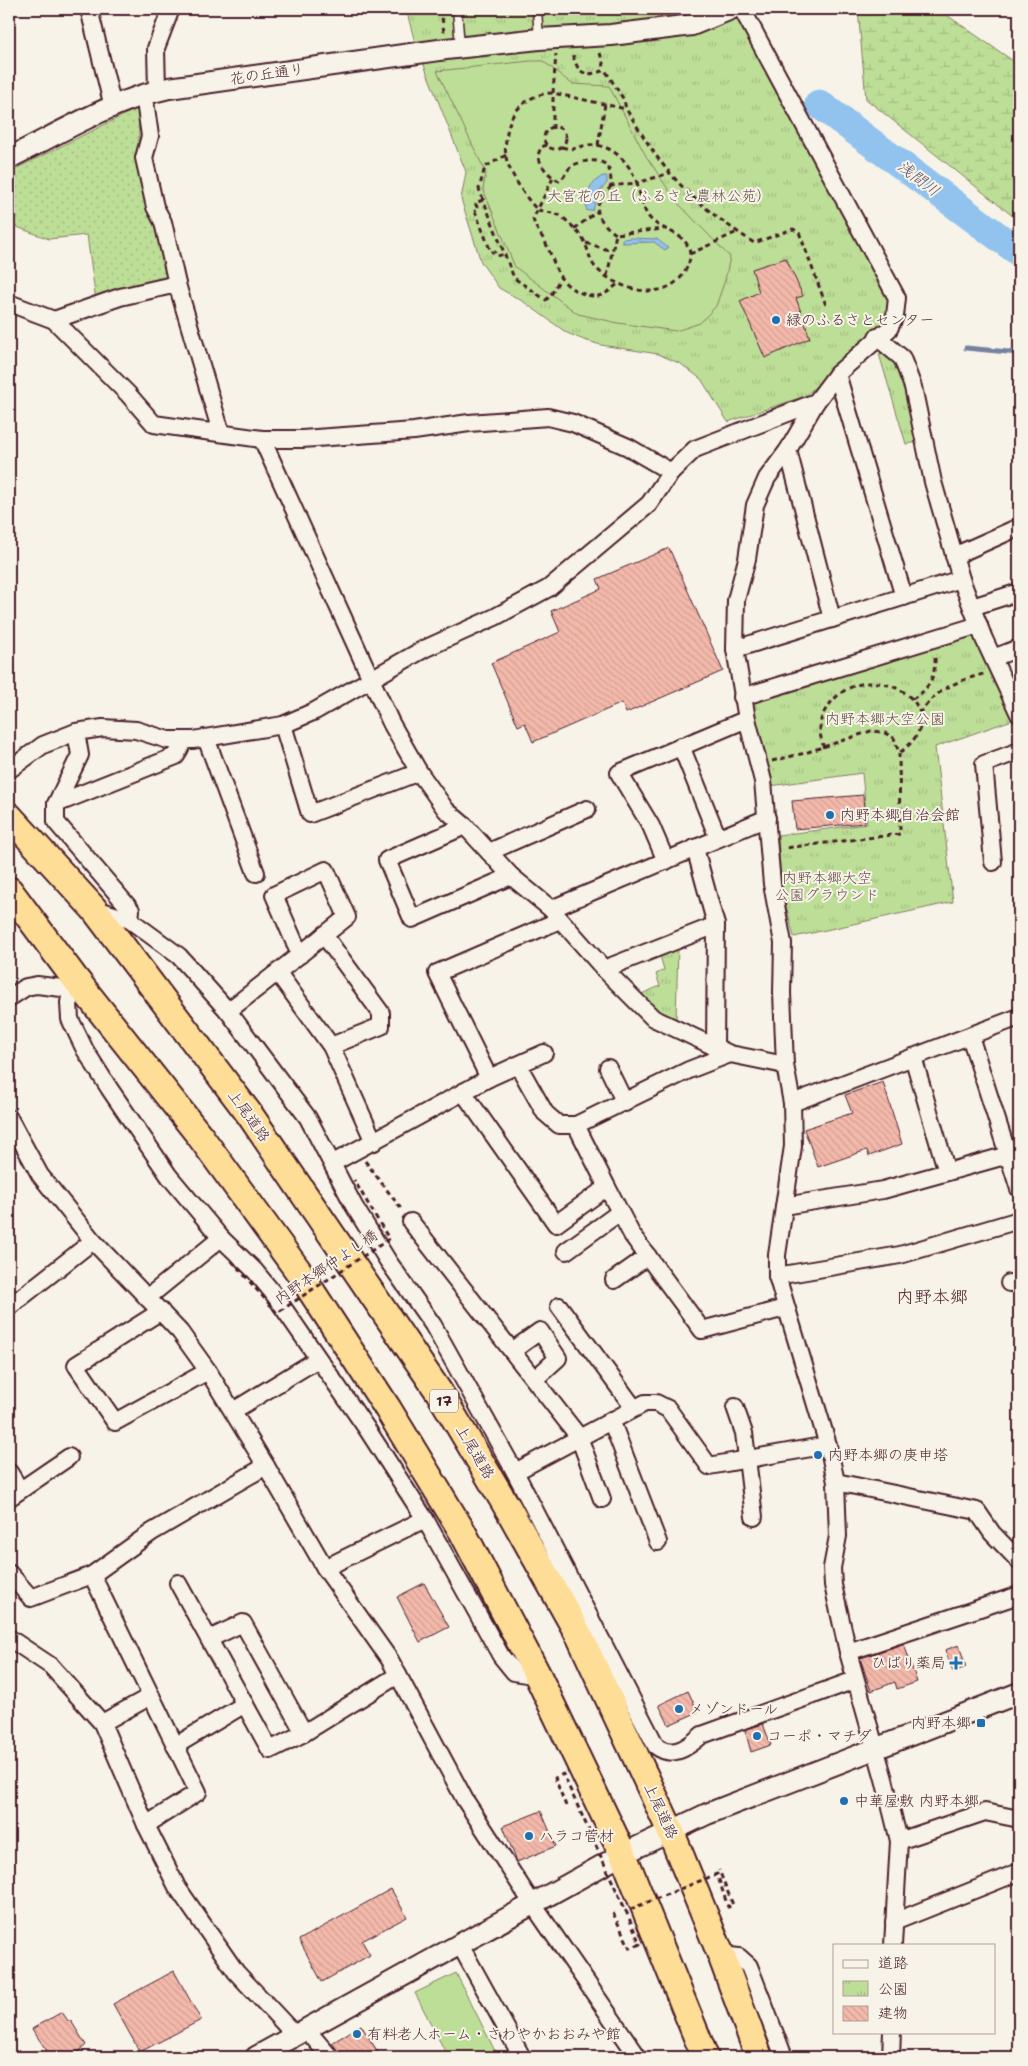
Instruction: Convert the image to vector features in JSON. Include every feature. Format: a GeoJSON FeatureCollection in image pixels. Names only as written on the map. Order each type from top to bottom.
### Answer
{"type":"FeatureCollection","features":[{"type":"Feature","properties":{"kind":"highway","name":"上尾道路"},"geometry":{"type":"LineString","coordinates":[[9,816],[94,909],[250,1115],[439,1392],[509,1510],[580,1637],[670,1830],[721,1955],[759,2057]]}},
{"type":"Feature","properties":{"kind":"highway"},"geometry":{"type":"LineString","coordinates":[[9,890],[72,982],[200,1136],[298,1272],[388,1409],[462,1531],[538,1676],[623,1854],[703,2055]]}},
{"type":"Feature","properties":{"kind":"street"},"geometry":{"type":"LineString","coordinates":[[89,9],[113,107]]}},
{"type":"Feature","properties":{"kind":"street"},"geometry":{"type":"LineString","coordinates":[[171,9],[156,48],[151,92],[150,136],[144,158],[155,207],[164,222],[177,284],[221,432]]}},
{"type":"Feature","properties":{"kind":"street","name":"花の丘通り"},"geometry":{"type":"LineString","coordinates":[[9,158],[113,107],[151,92],[203,82],[453,48],[539,39],[611,35],[692,24],[731,9]]}},
{"type":"Feature","properties":{"kind":"street"},"geometry":{"type":"LineString","coordinates":[[742,9],[897,298],[895,316],[889,329],[836,374],[816,402],[788,450],[767,478],[755,505],[747,559],[736,600],[735,649],[746,719],[759,764],[767,818],[772,884],[782,943],[785,1065],[792,1103],[793,1146],[776,1255],[776,1276],[828,1446],[836,1482],[838,1536],[832,1568],[833,1585],[855,1680],[876,1749],[899,1841],[893,1944]]}},
{"type":"Feature","properties":{"kind":"street"},"geometry":{"type":"LineString","coordinates":[[54,320],[120,297],[177,284]]}},
{"type":"Feature","properties":{"kind":"street"},"geometry":{"type":"LineString","coordinates":[[9,303],[54,320],[128,394],[154,424],[262,439],[302,439],[414,431],[469,423],[548,417],[573,423],[628,447],[672,472]]}},
{"type":"Feature","properties":{"kind":"street"},"geometry":{"type":"LineString","coordinates":[[878,337],[902,358],[914,387],[933,482],[961,579],[996,665],[1019,714]]}},
{"type":"Feature","properties":{"kind":"street"},"geometry":{"type":"LineString","coordinates":[[836,374],[904,597]]}},
{"type":"Feature","properties":{"kind":"street"},"geometry":{"type":"LineString","coordinates":[[9,770],[43,745],[76,732],[103,728],[136,730],[168,740],[184,740],[283,725],[315,711],[424,649],[549,588],[649,504],[672,472],[695,449],[816,402]]}},
{"type":"Feature","properties":{"kind":"street"},"geometry":{"type":"LineString","coordinates":[[262,439],[391,723],[419,772],[446,810],[466,826],[510,876],[556,914],[604,970],[653,1018],[723,1051],[785,1065]]}},
{"type":"Feature","properties":{"kind":"street"},"geometry":{"type":"LineString","coordinates":[[788,450],[832,619]]}},
{"type":"Feature","properties":{"kind":"street"},"geometry":{"type":"LineString","coordinates":[[954,556],[1019,527]]}},
{"type":"Feature","properties":{"kind":"street"},"geometry":{"type":"LineString","coordinates":[[735,649],[961,579]]}},
{"type":"Feature","properties":{"kind":"street"},"geometry":{"type":"LineString","coordinates":[[972,607],[1019,592]]}},
{"type":"Feature","properties":{"kind":"street"},"geometry":{"type":"LineString","coordinates":[[742,697],[979,625]]}},
{"type":"Feature","properties":{"kind":"street"},"geometry":{"type":"LineString","coordinates":[[996,665],[1019,648]]}},
{"type":"Feature","properties":{"kind":"street"},"geometry":{"type":"LineString","coordinates":[[666,861],[651,826],[619,773],[746,719]]}},
{"type":"Feature","properties":{"kind":"street"},"geometry":{"type":"LineString","coordinates":[[283,725],[310,814],[419,772]]}},
{"type":"Feature","properties":{"kind":"street"},"geometry":{"type":"LineString","coordinates":[[76,732],[80,755],[56,804],[56,822],[131,910],[130,920]]}},
{"type":"Feature","properties":{"kind":"street"},"geometry":{"type":"LineString","coordinates":[[206,738],[256,873]]}},
{"type":"Feature","properties":{"kind":"street"},"geometry":{"type":"LineString","coordinates":[[56,804],[176,756],[184,740]]}},
{"type":"Feature","properties":{"kind":"street"},"geometry":{"type":"LineString","coordinates":[[681,746],[718,838]]}},
{"type":"Feature","properties":{"kind":"street"},"geometry":{"type":"LineString","coordinates":[[993,862],[984,764],[1019,751]]}},
{"type":"Feature","properties":{"kind":"street"},"geometry":{"type":"LineString","coordinates":[[489,852],[587,809]]}},
{"type":"Feature","properties":{"kind":"street"},"geometry":{"type":"LineString","coordinates":[[489,1078],[437,973],[666,861],[767,818]]}},
{"type":"Feature","properties":{"kind":"street"},"geometry":{"type":"LineString","coordinates":[[466,826],[387,860],[412,919],[510,876]]}},
{"type":"Feature","properties":{"kind":"street"},"geometry":{"type":"LineString","coordinates":[[695,848],[716,925],[723,1051]]}},
{"type":"Feature","properties":{"kind":"street"},"geometry":{"type":"LineString","coordinates":[[228,1011],[278,973],[347,917],[326,870],[274,895],[300,955]]}},
{"type":"Feature","properties":{"kind":"street"},"geometry":{"type":"LineString","coordinates":[[94,909],[130,920],[179,956],[228,1011],[308,1118],[354,1206],[433,1325],[515,1472],[656,1746],[663,1751],[677,1752],[686,1748],[702,1735],[855,1680]]}},
{"type":"Feature","properties":{"kind":"street"},"geometry":{"type":"LineString","coordinates":[[604,970],[716,925]]}},
{"type":"Feature","properties":{"kind":"street"},"geometry":{"type":"LineString","coordinates":[[324,936],[382,1014],[381,1026],[331,1046]]}},
{"type":"Feature","properties":{"kind":"street"},"geometry":{"type":"LineString","coordinates":[[278,973],[331,1046],[374,1142]]}},
{"type":"Feature","properties":{"kind":"street"},"geometry":{"type":"LineString","coordinates":[[9,998],[26,987],[72,982],[69,1003],[70,1019],[85,1050],[109,1088],[169,1176],[221,1238],[255,1271],[273,1293],[318,1358],[425,1519],[501,1656],[514,1672],[538,1676]]}},
{"type":"Feature","properties":{"kind":"street"},"geometry":{"type":"LineString","coordinates":[[792,1103],[1019,1017]]}},
{"type":"Feature","properties":{"kind":"street"},"geometry":{"type":"LineString","coordinates":[[970,1036],[1019,1189]]}},
{"type":"Feature","properties":{"kind":"street"},"geometry":{"type":"LineString","coordinates":[[518,1065],[545,1113],[559,1125],[576,1126],[723,1051]]}},
{"type":"Feature","properties":{"kind":"street"},"geometry":{"type":"LineString","coordinates":[[333,1164],[489,1078],[544,1053]]}},
{"type":"Feature","properties":{"kind":"street"},"geometry":{"type":"LineString","coordinates":[[913,1057],[947,1172]]}},
{"type":"Feature","properties":{"kind":"street"},"geometry":{"type":"LineString","coordinates":[[608,1068],[624,1103]]}},
{"type":"Feature","properties":{"kind":"street"},"geometry":{"type":"LineString","coordinates":[[463,1092],[556,1224],[607,1188]]}},
{"type":"Feature","properties":{"kind":"street"},"geometry":{"type":"LineString","coordinates":[[9,1118],[40,1175],[93,1241],[180,1332],[208,1371],[325,1568],[390,1660],[465,1800],[532,1903],[638,2057]]}},
{"type":"Feature","properties":{"kind":"street"},"geometry":{"type":"LineString","coordinates":[[576,1126],[632,1235],[702,1330],[785,1308]]}},
{"type":"Feature","properties":{"kind":"street"},"geometry":{"type":"LineString","coordinates":[[784,1206],[883,1190],[1008,1155]]}},
{"type":"Feature","properties":{"kind":"street"},"geometry":{"type":"LineString","coordinates":[[566,1251],[620,1212]]}},
{"type":"Feature","properties":{"kind":"street"},"geometry":{"type":"LineString","coordinates":[[776,1276],[900,1256],[1019,1220]]}},
{"type":"Feature","properties":{"kind":"street"},"geometry":{"type":"LineString","coordinates":[[411,1222],[579,1437],[602,1499]]}},
{"type":"Feature","properties":{"kind":"street"},"geometry":{"type":"LineString","coordinates":[[147,1298],[221,1238]]}},
{"type":"Feature","properties":{"kind":"street"},"geometry":{"type":"LineString","coordinates":[[9,1307],[93,1241]]}},
{"type":"Feature","properties":{"kind":"street"},"geometry":{"type":"LineString","coordinates":[[614,1280],[648,1256]]}},
{"type":"Feature","properties":{"kind":"street"},"geometry":{"type":"LineString","coordinates":[[559,1306],[634,1408]]}},
{"type":"Feature","properties":{"kind":"street"},"geometry":{"type":"LineString","coordinates":[[161,1311],[76,1365],[115,1422],[208,1371]]}},
{"type":"Feature","properties":{"kind":"street"},"geometry":{"type":"LineString","coordinates":[[512,1351],[540,1331],[558,1358],[534,1379]]}},
{"type":"Feature","properties":{"kind":"street"},"geometry":{"type":"LineString","coordinates":[[233,1411],[318,1358]]}},
{"type":"Feature","properties":{"kind":"street"},"geometry":{"type":"LineString","coordinates":[[515,1472],[645,1402],[656,1403],[668,1409],[709,1466],[828,1446]]}},
{"type":"Feature","properties":{"kind":"street"},"geometry":{"type":"LineString","coordinates":[[735,1407],[744,1433],[754,1518]]}},
{"type":"Feature","properties":{"kind":"street"},"geometry":{"type":"LineString","coordinates":[[612,1420],[658,1542]]}},
{"type":"Feature","properties":{"kind":"street"},"geometry":{"type":"LineString","coordinates":[[9,1472],[15,1494],[69,1456]]}},
{"type":"Feature","properties":{"kind":"street"},"geometry":{"type":"LineString","coordinates":[[9,1573],[31,1598],[92,1575],[152,1532],[266,1466]]}},
{"type":"Feature","properties":{"kind":"street"},"geometry":{"type":"LineString","coordinates":[[836,1482],[977,1511],[992,1533],[1019,1561]]}},
{"type":"Feature","properties":{"kind":"street"},"geometry":{"type":"LineString","coordinates":[[325,1568],[425,1519]]}},
{"type":"Feature","properties":{"kind":"street"},"geometry":{"type":"LineString","coordinates":[[92,1575],[198,1792],[146,1825]]}},
{"type":"Feature","properties":{"kind":"street"},"geometry":{"type":"LineString","coordinates":[[178,1582],[270,1750],[304,1733],[398,1675]]}},
{"type":"Feature","properties":{"kind":"street"},"geometry":{"type":"LineString","coordinates":[[573,1582],[580,1637]]}},
{"type":"Feature","properties":{"kind":"street"},"geometry":{"type":"LineString","coordinates":[[848,1652],[1019,1595]]}},
{"type":"Feature","properties":{"kind":"street"},"geometry":{"type":"LineString","coordinates":[[209,1640],[243,1623],[304,1733]]}},
{"type":"Feature","properties":{"kind":"street"},"geometry":{"type":"LineString","coordinates":[[9,1638],[51,1666],[102,1723],[146,1825],[177,1887],[236,1972],[330,2057]]}},
{"type":"Feature","properties":{"kind":"street"},"geometry":{"type":"LineString","coordinates":[[256,2057],[459,1943],[670,1830],[1019,1693]]}},
{"type":"Feature","properties":{"kind":"street"},"geometry":{"type":"LineString","coordinates":[[102,1723],[151,1696]]}},
{"type":"Feature","properties":{"kind":"street"},"geometry":{"type":"LineString","coordinates":[[175,1746],[245,1704]]}},
{"type":"Feature","properties":{"kind":"street"},"geometry":{"type":"LineString","coordinates":[[899,1841],[985,1812],[1019,1819]]}},
{"type":"Feature","properties":{"kind":"street"},"geometry":{"type":"LineString","coordinates":[[894,1922],[1019,1872]]}},
{"type":"Feature","properties":{"kind":"street"},"geometry":{"type":"LineString","coordinates":[[459,1943],[522,2057]]}},
{"type":"Feature","properties":{"kind":"street"},"geometry":{"type":"LineString","coordinates":[[721,1955],[739,1957],[749,1966],[784,2057]]}},
{"type":"Feature","properties":{"kind":"street"},"geometry":{"type":"LineString","coordinates":[[892,2034],[892,2057]]}},
{"type":"Feature","properties":{"kind":"lane"},"geometry":{"type":"LineString","coordinates":[[453,48],[457,9]]}},
{"type":"Feature","properties":{"kind":"lane"},"geometry":{"type":"LineString","coordinates":[[537,9],[539,39]]}},
{"type":"Feature","properties":{"kind":"path"},"geometry":{"type":"LineString","coordinates":[[441,9],[453,48]]}},
{"type":"Feature","properties":{"kind":"path"},"geometry":{"type":"LineString","coordinates":[[572,54],[576,66],[580,71],[588,75],[605,70],[624,100],[626,109],[670,174],[693,197],[737,232],[754,243],[793,229],[799,232],[827,308]]}},
{"type":"Feature","properties":{"kind":"path"},"geometry":{"type":"LineString","coordinates":[[553,129],[552,92],[554,75]]}},
{"type":"Feature","properties":{"kind":"path"},"geometry":{"type":"LineString","coordinates":[[562,147],[566,142],[566,136],[563,131],[558,128],[547,130],[544,134],[544,140],[546,145],[553,149],[562,147],[572,150],[586,146],[598,146],[608,149],[623,159],[632,171],[647,215],[654,223],[676,233],[688,246],[690,254],[689,263],[679,279],[661,290],[635,290],[618,284],[592,265],[581,236],[558,215],[538,209],[518,184],[506,155],[510,121],[520,106],[542,93],[552,92],[626,109]]}},
{"type":"Feature","properties":{"kind":"path"},"geometry":{"type":"LineString","coordinates":[[598,146],[605,104]]}},
{"type":"Feature","properties":{"kind":"path"},"geometry":{"type":"LineString","coordinates":[[546,145],[541,147],[538,155],[542,167],[553,178],[559,181],[563,179],[573,166],[596,161],[607,166],[611,186]]}},
{"type":"Feature","properties":{"kind":"path"},"geometry":{"type":"LineString","coordinates":[[506,155],[485,167],[479,189],[514,278],[546,300],[561,277]]}},
{"type":"Feature","properties":{"kind":"path"},"geometry":{"type":"LineString","coordinates":[[665,229],[616,234],[607,228],[597,207],[611,186],[637,184],[670,174]]}},
{"type":"Feature","properties":{"kind":"path"},"geometry":{"type":"LineString","coordinates":[[553,178],[533,219],[537,232],[545,241],[561,277],[569,287],[589,295],[599,296],[607,293],[618,284]]}},
{"type":"Feature","properties":{"kind":"path"},"geometry":{"type":"LineString","coordinates":[[483,200],[475,204],[478,209],[475,211],[491,252],[495,252],[497,256],[504,254]]}},
{"type":"Feature","properties":{"kind":"path"},"geometry":{"type":"LineString","coordinates":[[574,229],[598,211]]}},
{"type":"Feature","properties":{"kind":"path"},"geometry":{"type":"LineString","coordinates":[[690,254],[737,232]]}},
{"type":"Feature","properties":{"kind":"path"},"geometry":{"type":"LineString","coordinates":[[606,276],[616,234]]}},
{"type":"Feature","properties":{"kind":"path"},"geometry":{"type":"LineString","coordinates":[[585,243],[612,251]]}},
{"type":"Feature","properties":{"kind":"path"},"geometry":{"type":"LineString","coordinates":[[912,699],[918,696],[929,684],[933,676],[935,665],[932,639]]}},
{"type":"Feature","properties":{"kind":"path"},"geometry":{"type":"LineString","coordinates":[[920,714],[926,703],[935,695],[996,665]]}},
{"type":"Feature","properties":{"kind":"path"},"geometry":{"type":"LineString","coordinates":[[824,748],[820,737],[820,722],[835,697],[847,689],[863,683],[881,682],[900,689],[912,699],[920,714],[921,724],[918,734],[908,747],[899,753]]}},
{"type":"Feature","properties":{"kind":"path"},"geometry":{"type":"LineString","coordinates":[[759,764],[824,748],[871,731],[883,732],[894,738],[899,753],[900,834],[769,850]]}},
{"type":"Feature","properties":{"kind":"path"},"geometry":{"type":"LineString","coordinates":[[357,1151],[411,1222]]}},
{"type":"Feature","properties":{"kind":"path","name":"内野本郷仲よし橋"},"geometry":{"type":"LineString","coordinates":[[232,1261],[277,1313],[388,1239],[354,1180]]}},
{"type":"Feature","properties":{"kind":"path"},"geometry":{"type":"LineString","coordinates":[[566,1806],[555,1778],[563,1774],[640,1944],[630,1948],[612,1913]]}},
{"type":"Feature","properties":{"kind":"path"},"geometry":{"type":"LineString","coordinates":[[626,1911],[716,1874],[728,1907],[733,1905],[719,1870]]}},
{"type":"Feature","properties":{"kind":"green space"},"geometry":{"type":"Polygon","coordinates":[[[406,9],[707,9],[689,17],[416,46],[406,9]]]}},
{"type":"Feature","properties":{"kind":"green space"},"geometry":{"type":"Polygon","coordinates":[[[858,9],[938,9],[1019,65],[1019,221],[866,99],[858,9]]]}},
{"type":"Feature","properties":{"kind":"green space","name":"大宮花の丘（ふるさと農林公苑）"},"geometry":{"type":"Polygon","coordinates":[[[738,15],[891,298],[888,321],[805,396],[728,422],[701,379],[681,364],[658,354],[601,345],[567,333],[524,302],[499,288],[481,262],[461,199],[466,172],[422,60],[541,48],[633,43],[698,31],[738,15]]]}},
{"type":"Feature","properties":{"kind":"green space"},"geometry":{"type":"Polygon","coordinates":[[[543,61],[572,84],[609,86],[646,156],[676,201],[730,257],[725,280],[716,306],[700,323],[676,331],[618,323],[578,314],[515,267],[483,189],[486,173],[437,71],[543,61]]]}},
{"type":"Feature","properties":{"kind":"green space"},"geometry":{"type":"Polygon","coordinates":[[[138,108],[140,163],[156,216],[169,279],[96,301],[87,235],[49,239],[9,224],[9,172],[138,108]]]}},
{"type":"Feature","properties":{"kind":"green space"},"geometry":{"type":"Polygon","coordinates":[[[888,351],[904,371],[919,442],[906,444],[879,354],[888,351]]]}},
{"type":"Feature","properties":{"kind":"green space","name":"内野本郷大空公園"},"geometry":{"type":"Polygon","coordinates":[[[972,635],[1015,719],[935,747],[953,902],[794,937],[781,886],[778,835],[867,824],[862,773],[770,786],[750,699],[972,635]]]}},
{"type":"Feature","properties":{"kind":"green space"},"geometry":{"type":"Polygon","coordinates":[[[678,945],[676,1020],[662,1013],[639,995],[660,986],[656,974],[664,970],[659,952],[678,945]]]}},
{"type":"Feature","properties":{"kind":"green space"},"geometry":{"type":"Polygon","coordinates":[[[456,1973],[497,2055],[494,2057],[448,2057],[415,1993],[456,1973]]]}},
{"type":"Feature","properties":{"kind":"water"},"geometry":{"type":"Polygon","coordinates":[[[603,176],[607,176],[607,183],[598,193],[593,210],[587,211],[586,195],[588,190],[594,182],[603,176]]]}},
{"type":"Feature","properties":{"kind":"water"},"geometry":{"type":"Polygon","coordinates":[[[622,239],[657,239],[668,248],[665,250],[654,242],[622,243],[622,239]]]}},
{"type":"Feature","properties":{"kind":"building","name":"緑のふるさとセンター"},"geometry":{"type":"Polygon","coordinates":[[[786,258],[803,296],[796,298],[810,338],[765,358],[740,301],[759,292],[752,269],[786,258]]]}},
{"type":"Feature","properties":{"kind":"building"},"geometry":{"type":"Polygon","coordinates":[[[669,548],[723,671],[626,713],[622,703],[533,742],[525,723],[518,726],[491,663],[560,632],[551,611],[601,589],[597,579],[669,548]]]}},
{"type":"Feature","properties":{"kind":"building"},"geometry":{"type":"Polygon","coordinates":[[[863,795],[865,823],[795,829],[792,801],[863,795]]]}},
{"type":"Feature","properties":{"kind":"building"},"geometry":{"type":"Polygon","coordinates":[[[883,1082],[902,1144],[869,1156],[867,1150],[818,1167],[804,1129],[852,1113],[845,1095],[883,1082]]]}},
{"type":"Feature","properties":{"kind":"building"},"geometry":{"type":"Polygon","coordinates":[[[424,1583],[449,1627],[420,1642],[397,1597],[424,1583]]]}},
{"type":"Feature","properties":{"kind":"building"},"geometry":{"type":"Polygon","coordinates":[[[904,1644],[917,1682],[897,1689],[895,1682],[871,1691],[860,1658],[904,1644]]]}},
{"type":"Feature","properties":{"kind":"building"},"geometry":{"type":"Polygon","coordinates":[[[959,1645],[966,1667],[953,1672],[945,1650],[959,1645]]]}},
{"type":"Feature","properties":{"kind":"building","name":"メゾンドール"},"geometry":{"type":"Polygon","coordinates":[[[688,1691],[698,1712],[669,1725],[659,1705],[688,1691]]]}},
{"type":"Feature","properties":{"kind":"building","name":"コーポ・マチダ"},"geometry":{"type":"Polygon","coordinates":[[[763,1724],[771,1745],[751,1752],[745,1730],[763,1724]]]}},
{"type":"Feature","properties":{"kind":"building","name":"ハラコ菅材"},"geometry":{"type":"Polygon","coordinates":[[[541,1811],[556,1846],[517,1862],[503,1826],[541,1811]]]}},
{"type":"Feature","properties":{"kind":"building"},"geometry":{"type":"Polygon","coordinates":[[[391,1889],[407,1917],[362,1941],[370,1955],[322,1982],[299,1940],[391,1889]]]}},
{"type":"Feature","properties":{"kind":"building"},"geometry":{"type":"Polygon","coordinates":[[[174,1971],[201,2020],[140,2052],[113,2004],[174,1971]]]}},
{"type":"Feature","properties":{"kind":"building"},"geometry":{"type":"Polygon","coordinates":[[[62,2012],[68,2021],[71,2021],[86,2045],[77,2053],[80,2057],[51,2057],[32,2029],[62,2012]]]}},
{"type":"Feature","properties":{"kind":"building","name":"有料老人ホーム・さわやかおおみや館"},"geometry":{"type":"Polygon","coordinates":[[[361,2025],[381,2057],[340,2057],[332,2043],[361,2025]]]}},
{"type":"Feature","properties":{"kind":"waterway","name":"浅間川"},"geometry":{"type":"LineString","coordinates":[[819,104],[1019,252]]}},
{"type":"Feature","properties":{"kind":"waterway"},"geometry":{"type":"LineString","coordinates":[[966,348],[1019,353]]}},
{"type":"Feature","properties":{"kind":"place","name":"緑のふるさとセンター"},"geometry":{"type":"Point","coordinates":[776,320]}},
{"type":"Feature","properties":{"kind":"place","name":"内野本郷自治会館"},"geometry":{"type":"Point","coordinates":[830,815]}},
{"type":"Feature","properties":{"kind":"place","name":"内野本郷の庚申塔"},"geometry":{"type":"Point","coordinates":[818,1455]}},
{"type":"Feature","properties":{"kind":"place","name":"ひばり薬局"},"geometry":{"type":"Point","coordinates":[956,1663]}},
{"type":"Feature","properties":{"kind":"place","name":"メゾンドール"},"geometry":{"type":"Point","coordinates":[679,1709]}},
{"type":"Feature","properties":{"kind":"place","name":"内野本郷"},"geometry":{"type":"Point","coordinates":[981,1723]}},
{"type":"Feature","properties":{"kind":"place","name":"コーポ・マチダ"},"geometry":{"type":"Point","coordinates":[757,1736]}},
{"type":"Feature","properties":{"kind":"place","name":"中華屋敷 内野本郷"},"geometry":{"type":"Point","coordinates":[844,1801]}},
{"type":"Feature","properties":{"kind":"place","name":"ハラコ菅材"},"geometry":{"type":"Point","coordinates":[529,1836]}},
{"type":"Feature","properties":{"kind":"place","name":"有料老人ホーム・さわやかおおみや館"},"geometry":{"type":"Point","coordinates":[357,2034]}},
{"type":"Feature","properties":{"kind":"district","name":"内野本郷"},"geometry":{"type":"Point","coordinates":[932,1297]}},
{"type":"Feature","properties":{"kind":"park label","name":"内野本郷大空 公園グラウンド"},"geometry":{"type":"Point","coordinates":[827,886]}}]}
